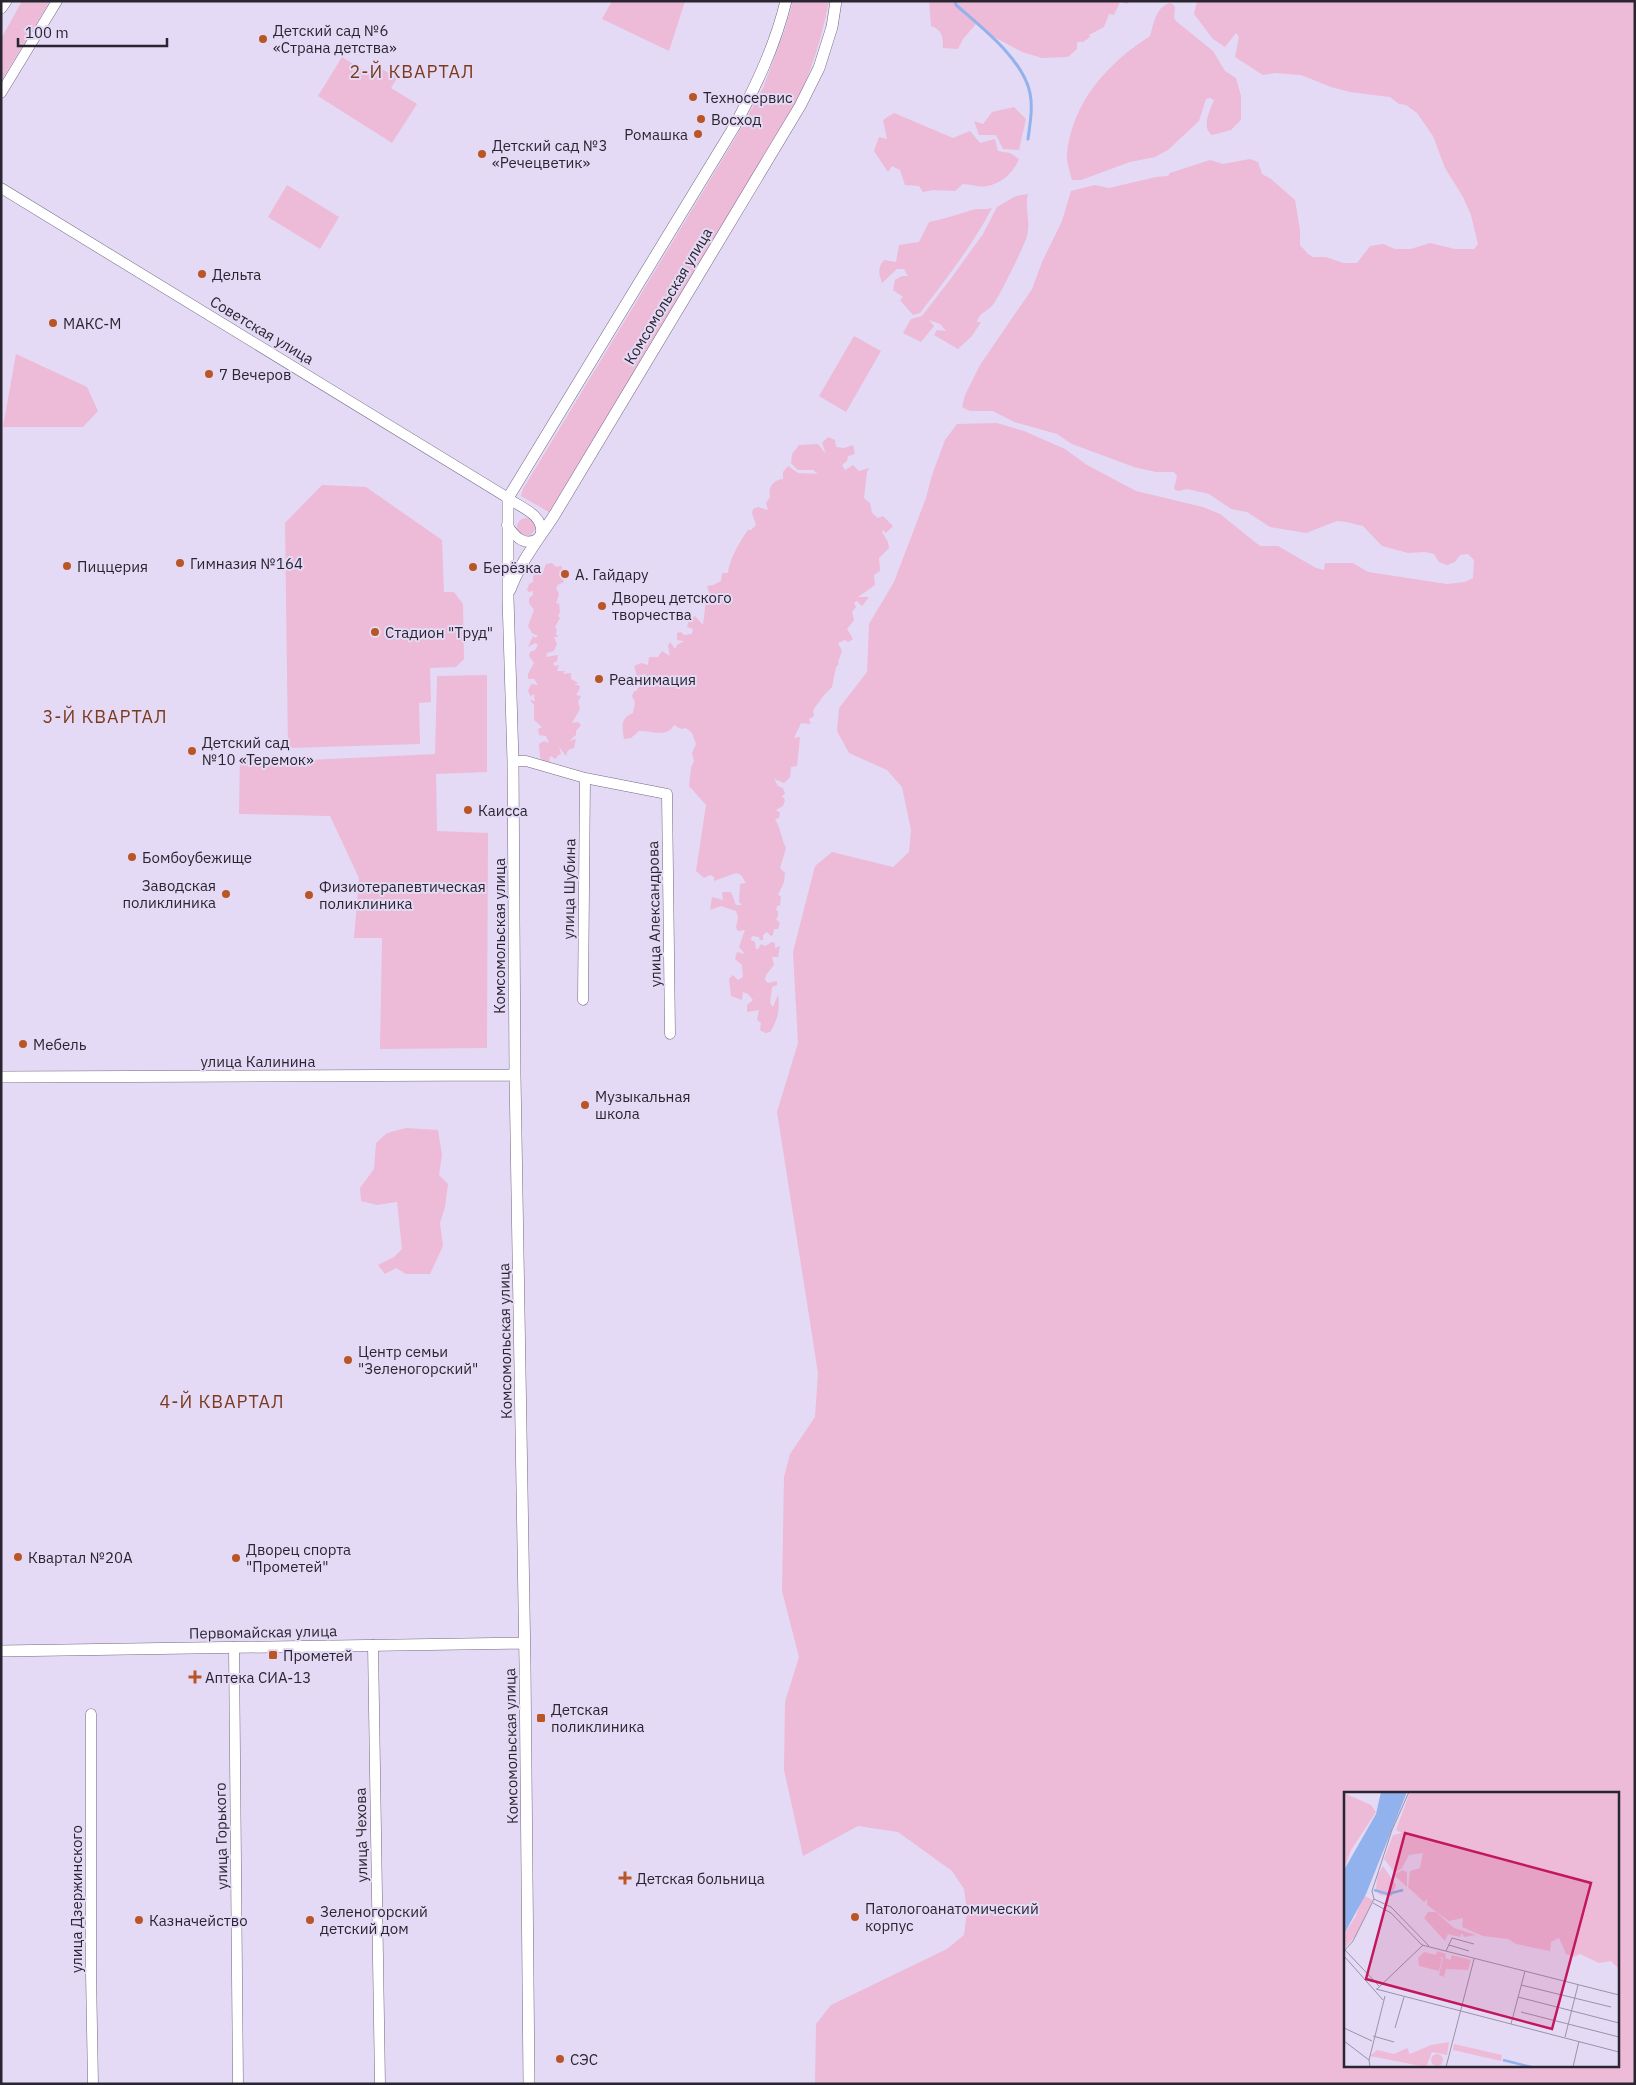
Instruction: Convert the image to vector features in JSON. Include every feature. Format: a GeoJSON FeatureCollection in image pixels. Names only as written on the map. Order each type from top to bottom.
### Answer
{"type":"FeatureCollection","features":[{"type":"Feature","properties":{"kind":"street"},"geometry":{"type":"LineString","coordinates":[[1,8],[6,1]]}},
{"type":"Feature","properties":{"kind":"street"},"geometry":{"type":"LineString","coordinates":[[1,93],[57,1]]}},
{"type":"Feature","properties":{"kind":"street","name":"Комсомольская улица"},"geometry":{"type":"LineString","coordinates":[[529,2084],[515,1075],[513,761],[508,598],[508,498],[734,127],[759,80],[779,29],[786,1]]}},
{"type":"Feature","properties":{"kind":"street","name":"Комсомольская улица"},"geometry":{"type":"LineString","coordinates":[[508,598],[515,576],[539,536],[555,514],[800,106],[819,68],[832,27],[836,1]]}},
{"type":"Feature","properties":{"kind":"street","name":"Советская улица"},"geometry":{"type":"LineString","coordinates":[[1,188],[508,498],[537,518],[542,526],[539,536]]}},
{"type":"Feature","properties":{"kind":"street"},"geometry":{"type":"LineString","coordinates":[[507,525],[514,535],[523,541],[534,541],[539,536]]}},
{"type":"Feature","properties":{"kind":"street"},"geometry":{"type":"LineString","coordinates":[[513,761],[526,761],[586,778]]}},
{"type":"Feature","properties":{"kind":"street","name":"улица Александрова"},"geometry":{"type":"LineString","coordinates":[[586,778],[667,794],[670,1034]]}},
{"type":"Feature","properties":{"kind":"street","name":"улица Шубина"},"geometry":{"type":"LineString","coordinates":[[583,1000],[586,778]]}},
{"type":"Feature","properties":{"kind":"street","name":"улица Калинина"},"geometry":{"type":"LineString","coordinates":[[1,1077],[515,1075]]}},
{"type":"Feature","properties":{"kind":"street","name":"Первомайская улица"},"geometry":{"type":"LineString","coordinates":[[1,1651],[524,1643]]}},
{"type":"Feature","properties":{"kind":"street","name":"улица Чехова"},"geometry":{"type":"LineString","coordinates":[[373,1645],[380,2084]]}},
{"type":"Feature","properties":{"kind":"street","name":"улица Горького"},"geometry":{"type":"LineString","coordinates":[[234,1647],[238,2084]]}},
{"type":"Feature","properties":{"kind":"street","name":"улица Дзержинского"},"geometry":{"type":"LineString","coordinates":[[91,1714],[93,2084]]}},
{"type":"Feature","properties":{"kind":"shaded area"},"geometry":{"type":"Polygon","coordinates":[[[22,1],[50,1],[1,81],[1,39],[22,1]]]}},
{"type":"Feature","properties":{"kind":"shaded area"},"geometry":{"type":"Polygon","coordinates":[[[612,1],[685,1],[669,51],[602,19],[612,1]]]}},
{"type":"Feature","properties":{"kind":"shaded area"},"geometry":{"type":"Polygon","coordinates":[[[793,1],[829,1],[815,57],[793,110],[549,512],[521,496],[523,489],[736,137],[763,88],[785,29],[793,1]]]}},
{"type":"Feature","properties":{"kind":"shaded area"},"geometry":{"type":"Polygon","coordinates":[[[929,1],[955,1],[957,4],[956,1],[1128,1],[1128,4],[1120,2],[1114,15],[1109,14],[1104,27],[1089,35],[1090,37],[1083,42],[1077,42],[1077,49],[1068,57],[1042,58],[1022,52],[992,36],[963,10],[976,24],[963,39],[958,49],[943,48],[941,34],[938,29],[931,26],[929,1]]]}},
{"type":"Feature","properties":{"kind":"shaded area"},"geometry":{"type":"Polygon","coordinates":[[[1197,1],[1635,1],[1635,2084],[815,2084],[816,2024],[831,2005],[947,1949],[964,1935],[967,1911],[964,1889],[952,1871],[898,1832],[858,1826],[803,1856],[784,1770],[785,1702],[799,1657],[782,1591],[784,1477],[790,1454],[815,1417],[818,1373],[777,1112],[798,1043],[793,952],[815,866],[832,852],[893,867],[909,852],[911,830],[902,787],[887,770],[849,753],[837,731],[839,708],[867,672],[869,624],[894,582],[926,498],[945,440],[957,424],[997,423],[1024,431],[1065,449],[1087,465],[1136,491],[1203,507],[1220,514],[1260,546],[1278,546],[1316,568],[1324,570],[1325,563],[1353,563],[1368,572],[1447,584],[1465,582],[1473,578],[1474,560],[1468,554],[1460,555],[1455,562],[1447,565],[1439,562],[1434,554],[1425,552],[1408,553],[1382,546],[1363,526],[1346,522],[1337,521],[1306,533],[1270,527],[1247,512],[1231,509],[1209,494],[1187,489],[1178,491],[1174,489],[1177,476],[1174,472],[1156,472],[1134,467],[1072,444],[1057,434],[1014,422],[993,411],[970,411],[962,407],[965,395],[980,365],[1032,289],[1042,262],[1062,221],[1071,191],[1095,185],[1109,188],[1168,176],[1170,173],[1210,160],[1223,164],[1250,159],[1258,162],[1262,174],[1271,179],[1295,200],[1300,230],[1300,245],[1313,257],[1326,257],[1343,263],[1357,263],[1370,246],[1383,244],[1395,249],[1411,249],[1430,243],[1455,249],[1474,249],[1478,244],[1471,215],[1463,197],[1445,168],[1433,136],[1417,113],[1390,97],[1350,92],[1331,87],[1301,75],[1275,73],[1263,75],[1235,57],[1239,37],[1236,33],[1225,47],[1213,39],[1194,14],[1197,1]]]}},
{"type":"Feature","properties":{"kind":"shaded area"},"geometry":{"type":"Polygon","coordinates":[[[1169,3],[1173,4],[1175,8],[1174,18],[1176,21],[1213,51],[1225,71],[1236,78],[1241,96],[1241,120],[1231,130],[1212,135],[1207,128],[1207,123],[1214,100],[1206,99],[1199,121],[1168,150],[1155,157],[1130,162],[1081,180],[1072,180],[1067,153],[1071,134],[1085,100],[1095,85],[1120,58],[1150,36],[1158,13],[1169,3]]]}},
{"type":"Feature","properties":{"kind":"shaded area"},"geometry":{"type":"Polygon","coordinates":[[[342,57],[374,77],[380,68],[397,78],[391,88],[417,104],[392,143],[318,96],[342,57]]]}},
{"type":"Feature","properties":{"kind":"shaded area"},"geometry":{"type":"Polygon","coordinates":[[[1014,107],[1026,119],[1019,150],[1003,149],[996,135],[979,135],[974,121],[983,124],[992,112],[1014,107]]]}},
{"type":"Feature","properties":{"kind":"shaded area"},"geometry":{"type":"Polygon","coordinates":[[[894,113],[953,138],[970,131],[980,143],[995,139],[998,151],[1010,153],[1019,159],[1014,169],[1006,177],[992,185],[981,187],[963,184],[955,191],[933,190],[923,192],[919,186],[905,185],[900,170],[892,166],[888,172],[874,151],[879,137],[887,139],[883,120],[894,113]]]}},
{"type":"Feature","properties":{"kind":"shaded area"},"geometry":{"type":"Polygon","coordinates":[[[287,185],[339,217],[320,249],[268,217],[287,185]]]}},
{"type":"Feature","properties":{"kind":"shaded area"},"geometry":{"type":"Polygon","coordinates":[[[1028,194],[1028,233],[1026,239],[1000,294],[992,306],[979,317],[977,322],[981,322],[972,336],[958,349],[934,335],[937,330],[946,331],[940,324],[929,320],[934,326],[921,342],[903,333],[911,319],[922,316],[952,277],[983,234],[997,207],[1016,196],[1028,194]]]}},
{"type":"Feature","properties":{"kind":"shaded area"},"geometry":{"type":"Polygon","coordinates":[[[992,208],[967,249],[920,313],[913,315],[900,300],[903,297],[893,290],[895,280],[902,276],[908,276],[904,269],[897,269],[882,283],[879,271],[884,260],[896,262],[899,245],[919,242],[929,222],[974,209],[992,208]]]}},
{"type":"Feature","properties":{"kind":"shaded area"},"geometry":{"type":"Polygon","coordinates":[[[854,336],[881,351],[846,412],[819,396],[854,336]]]}},
{"type":"Feature","properties":{"kind":"shaded area"},"geometry":{"type":"Polygon","coordinates":[[[16,354],[87,387],[98,411],[83,427],[3,427],[16,354]]]}},
{"type":"Feature","properties":{"kind":"shaded area"},"geometry":{"type":"Polygon","coordinates":[[[828,437],[835,440],[836,447],[844,448],[853,445],[855,454],[848,456],[847,461],[842,465],[845,470],[853,465],[859,471],[869,468],[864,498],[870,503],[872,513],[878,518],[883,516],[893,526],[886,533],[883,530],[882,532],[889,548],[879,558],[880,571],[874,575],[875,585],[858,597],[869,597],[862,606],[857,601],[854,603],[856,607],[852,612],[854,620],[847,629],[853,639],[848,642],[845,640],[838,643],[842,651],[832,687],[813,710],[814,716],[809,719],[811,724],[801,723],[794,738],[800,737],[797,766],[791,767],[790,777],[784,783],[774,779],[778,786],[783,788],[785,794],[782,796],[785,800],[783,806],[776,810],[780,813],[779,818],[775,819],[786,848],[780,868],[785,873],[784,882],[778,895],[781,896],[780,905],[777,906],[776,910],[778,911],[778,916],[776,919],[780,923],[778,929],[774,929],[773,935],[771,936],[767,932],[763,935],[763,940],[752,936],[751,940],[755,942],[756,949],[761,944],[765,946],[772,942],[775,943],[775,948],[780,946],[778,957],[772,957],[774,965],[766,975],[765,980],[768,983],[777,981],[777,985],[772,987],[770,1003],[773,1007],[778,995],[778,1014],[770,1032],[765,1033],[760,1030],[761,1023],[757,1020],[759,1010],[747,1012],[747,1005],[753,1000],[748,994],[743,992],[742,1000],[731,996],[729,979],[733,975],[738,980],[743,977],[742,965],[735,959],[737,952],[745,954],[739,947],[745,930],[738,931],[736,928],[738,917],[736,911],[721,906],[710,910],[712,897],[723,900],[722,892],[731,892],[736,905],[742,905],[739,902],[740,884],[746,883],[741,875],[736,873],[714,881],[714,877],[710,875],[704,878],[696,871],[706,805],[689,786],[691,768],[694,761],[692,753],[696,744],[692,733],[686,728],[681,729],[674,725],[667,732],[639,731],[631,738],[624,739],[623,723],[626,717],[633,713],[635,702],[632,696],[634,691],[637,691],[642,685],[646,686],[649,683],[645,674],[637,676],[634,666],[641,663],[648,665],[649,657],[658,657],[662,651],[670,656],[668,646],[670,642],[675,649],[677,645],[684,641],[677,640],[677,633],[681,632],[684,635],[692,634],[693,629],[687,627],[689,620],[695,616],[703,625],[706,600],[710,596],[707,586],[721,581],[722,573],[728,573],[730,562],[738,545],[748,530],[751,530],[756,525],[752,513],[753,509],[758,507],[768,510],[766,503],[770,497],[771,487],[774,482],[783,479],[783,472],[788,466],[798,473],[818,474],[813,470],[798,470],[791,463],[792,454],[799,445],[818,444],[826,454],[822,443],[828,437]]]}},
{"type":"Feature","properties":{"kind":"shaded area","name":"Стадион \"Труд\""},"geometry":{"type":"Polygon","coordinates":[[[322,485],[366,487],[442,540],[444,592],[454,592],[463,604],[464,659],[456,667],[430,668],[431,702],[419,703],[420,744],[288,748],[285,523],[322,485]]]}},
{"type":"Feature","properties":{"kind":"shaded area"},"geometry":{"type":"Polygon","coordinates":[[[522,518],[530,518],[535,523],[533,534],[522,536],[517,531],[517,523],[522,518]]]}},
{"type":"Feature","properties":{"kind":"shaded area"},"geometry":{"type":"Polygon","coordinates":[[[552,563],[556,567],[561,566],[563,569],[560,573],[564,582],[556,588],[559,594],[556,604],[559,603],[560,612],[558,616],[560,618],[555,627],[558,637],[554,637],[557,644],[554,651],[547,653],[546,657],[558,655],[557,661],[553,663],[555,666],[559,665],[557,671],[565,671],[563,674],[571,673],[571,679],[578,683],[574,685],[579,685],[580,688],[576,695],[581,696],[578,701],[580,709],[572,723],[578,722],[581,725],[576,731],[576,735],[569,741],[576,739],[574,748],[568,750],[566,756],[559,747],[561,754],[556,759],[550,756],[549,764],[543,762],[540,757],[539,744],[544,741],[549,743],[546,736],[539,735],[538,729],[542,727],[534,720],[534,705],[530,700],[535,701],[534,695],[531,697],[528,691],[531,684],[538,685],[534,679],[528,679],[528,674],[534,663],[529,656],[530,652],[535,650],[538,645],[535,643],[528,647],[533,636],[535,638],[538,636],[532,633],[528,626],[534,610],[529,603],[529,598],[533,595],[533,591],[529,592],[527,590],[529,584],[533,582],[533,576],[537,572],[543,572],[546,564],[552,563]]]}},
{"type":"Feature","properties":{"kind":"shaded area"},"geometry":{"type":"Polygon","coordinates":[[[487,675],[487,772],[436,774],[437,831],[488,833],[487,1048],[380,1049],[382,938],[354,938],[359,878],[330,816],[239,814],[240,757],[289,761],[435,754],[437,676],[487,675]]]}},
{"type":"Feature","properties":{"kind":"shaded area"},"geometry":{"type":"Polygon","coordinates":[[[406,1128],[438,1130],[442,1155],[439,1175],[448,1184],[445,1207],[440,1223],[443,1246],[430,1274],[406,1274],[396,1268],[385,1274],[378,1265],[394,1257],[402,1249],[397,1202],[377,1205],[361,1201],[360,1188],[374,1169],[376,1143],[387,1133],[406,1128]]]}},
{"type":"Feature","properties":{"kind":"waterway"},"geometry":{"type":"LineString","coordinates":[[955,1],[956,5],[989,34],[1010,56],[1026,80],[1031,104],[1028,139]]}},
{"type":"Feature","properties":{"kind":"place","name":"Детский сад №6 «Страна детства»"},"geometry":{"type":"Point","coordinates":[263,39]}},
{"type":"Feature","properties":{"kind":"place","name":"Техносервис"},"geometry":{"type":"Point","coordinates":[693,97]}},
{"type":"Feature","properties":{"kind":"place","name":"Восход"},"geometry":{"type":"Point","coordinates":[701,119]}},
{"type":"Feature","properties":{"kind":"place","name":"Ромашка"},"geometry":{"type":"Point","coordinates":[698,134]}},
{"type":"Feature","properties":{"kind":"place","name":"Детский сад №3 «Речецветик»"},"geometry":{"type":"Point","coordinates":[482,154]}},
{"type":"Feature","properties":{"kind":"place","name":"Дельта"},"geometry":{"type":"Point","coordinates":[202,274]}},
{"type":"Feature","properties":{"kind":"place","name":"МАКС-М"},"geometry":{"type":"Point","coordinates":[53,323]}},
{"type":"Feature","properties":{"kind":"place","name":"7 Вечеров"},"geometry":{"type":"Point","coordinates":[209,374]}},
{"type":"Feature","properties":{"kind":"place","name":"Гимназия №164"},"geometry":{"type":"Point","coordinates":[180,563]}},
{"type":"Feature","properties":{"kind":"place","name":"Пиццерия"},"geometry":{"type":"Point","coordinates":[67,566]}},
{"type":"Feature","properties":{"kind":"place","name":"Берёзка"},"geometry":{"type":"Point","coordinates":[473,567]}},
{"type":"Feature","properties":{"kind":"place","name":"А. Гайдару"},"geometry":{"type":"Point","coordinates":[565,574]}},
{"type":"Feature","properties":{"kind":"place","name":"Дворец детского творчества"},"geometry":{"type":"Point","coordinates":[602,606]}},
{"type":"Feature","properties":{"kind":"place","name":"Стадион \"Труд\""},"geometry":{"type":"Point","coordinates":[375,632]}},
{"type":"Feature","properties":{"kind":"place","name":"Реанимация"},"geometry":{"type":"Point","coordinates":[599,679]}},
{"type":"Feature","properties":{"kind":"place","name":"Детский сад №10 «Теремок»"},"geometry":{"type":"Point","coordinates":[192,751]}},
{"type":"Feature","properties":{"kind":"place","name":"Каисса"},"geometry":{"type":"Point","coordinates":[468,810]}},
{"type":"Feature","properties":{"kind":"place","name":"Бомбоубежище"},"geometry":{"type":"Point","coordinates":[132,857]}},
{"type":"Feature","properties":{"kind":"place","name":"Заводская поликлиника"},"geometry":{"type":"Point","coordinates":[226,894]}},
{"type":"Feature","properties":{"kind":"place","name":"Физиотерапевтическая поликлиника"},"geometry":{"type":"Point","coordinates":[309,895]}},
{"type":"Feature","properties":{"kind":"place","name":"Мебель"},"geometry":{"type":"Point","coordinates":[23,1044]}},
{"type":"Feature","properties":{"kind":"place","name":"Музыкальная школа"},"geometry":{"type":"Point","coordinates":[585,1105]}},
{"type":"Feature","properties":{"kind":"place","name":"Центр семьи \"Зеленогорский\""},"geometry":{"type":"Point","coordinates":[348,1360]}},
{"type":"Feature","properties":{"kind":"place","name":"Квартал №20А"},"geometry":{"type":"Point","coordinates":[18,1557]}},
{"type":"Feature","properties":{"kind":"place","name":"Дворец спорта \"Прометей\""},"geometry":{"type":"Point","coordinates":[236,1558]}},
{"type":"Feature","properties":{"kind":"place","name":"Прометей"},"geometry":{"type":"Point","coordinates":[273,1655]}},
{"type":"Feature","properties":{"kind":"place","name":"Аптека СИА-13"},"geometry":{"type":"Point","coordinates":[195,1677]}},
{"type":"Feature","properties":{"kind":"place","name":"Детская поликлиника"},"geometry":{"type":"Point","coordinates":[541,1718]}},
{"type":"Feature","properties":{"kind":"place","name":"Детская больница"},"geometry":{"type":"Point","coordinates":[625,1878]}},
{"type":"Feature","properties":{"kind":"place","name":"Патологоанатомический корпус"},"geometry":{"type":"Point","coordinates":[855,1917]}},
{"type":"Feature","properties":{"kind":"place","name":"Казначейство"},"geometry":{"type":"Point","coordinates":[139,1920]}},
{"type":"Feature","properties":{"kind":"place","name":"Зеленогорский детский дом"},"geometry":{"type":"Point","coordinates":[310,1920]}},
{"type":"Feature","properties":{"kind":"place","name":"СЭС"},"geometry":{"type":"Point","coordinates":[560,2059]}},
{"type":"Feature","properties":{"kind":"district","name":"2-Й КВАРТАЛ"},"geometry":{"type":"Point","coordinates":[412,71]}},
{"type":"Feature","properties":{"kind":"district","name":"3-Й КВАРТАЛ"},"geometry":{"type":"Point","coordinates":[105,716]}},
{"type":"Feature","properties":{"kind":"district","name":"4-Й КВАРТАЛ"},"geometry":{"type":"Point","coordinates":[222,1401]}}]}
